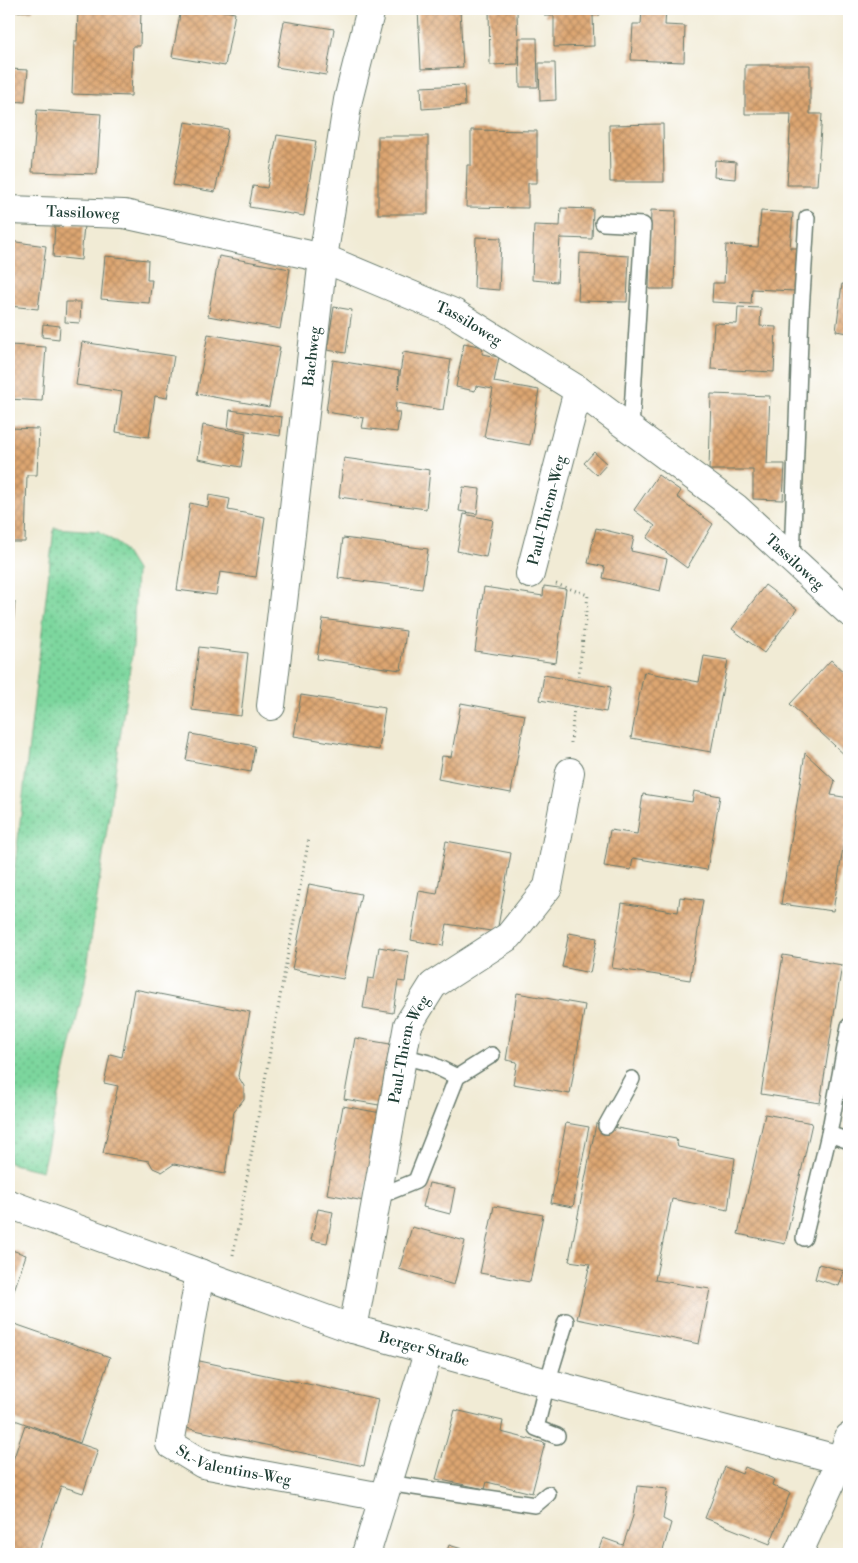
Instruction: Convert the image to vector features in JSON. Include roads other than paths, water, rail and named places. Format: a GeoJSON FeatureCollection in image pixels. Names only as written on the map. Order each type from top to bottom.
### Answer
{"type":"FeatureCollection","features":[{"type":"Feature","properties":{"kind":"street","name":"Bachweg"},"geometry":{"type":"LineString","coordinates":[[271,706],[323,258],[348,100],[371,9]]}},
{"type":"Feature","properties":{"kind":"street","name":"Tassiloweg"},"geometry":{"type":"LineString","coordinates":[[9,210],[124,214],[323,258],[454,313],[578,390],[736,508],[849,612]]}},
{"type":"Feature","properties":{"kind":"street","name":"Paul-Thiem-Weg"},"geometry":{"type":"LineString","coordinates":[[530,574],[578,390]]}},
{"type":"Feature","properties":{"kind":"street","name":"Paul-Thiem-Weg"},"geometry":{"type":"LineString","coordinates":[[353,1329],[408,1025],[433,985],[509,936],[548,887],[570,772]]}},
{"type":"Feature","properties":{"kind":"street","name":"Berger Straße"},"geometry":{"type":"LineString","coordinates":[[9,1204],[353,1329],[547,1383],[847,1455]]}},
{"type":"Feature","properties":{"kind":"street","name":"St.-Valentins-Weg"},"geometry":{"type":"LineString","coordinates":[[200,1273],[170,1444],[203,1464],[385,1490]]}},
{"type":"Feature","properties":{"kind":"street"},"geometry":{"type":"LineString","coordinates":[[366,1554],[429,1350]]}},
{"type":"Feature","properties":{"kind":"street"},"geometry":{"type":"LineString","coordinates":[[798,1554],[847,1455]]}},
{"type":"Feature","properties":{"kind":"lane"},"geometry":{"type":"LineString","coordinates":[[792,560],[800,312],[808,218]]}},
{"type":"Feature","properties":{"kind":"lane"},"geometry":{"type":"LineString","coordinates":[[603,223],[643,226],[631,429]]}},
{"type":"Feature","properties":{"kind":"lane"},"geometry":{"type":"LineString","coordinates":[[804,1238],[829,1134],[849,1026]]}},
{"type":"Feature","properties":{"kind":"lane"},"geometry":{"type":"LineString","coordinates":[[377,1197],[416,1181],[457,1077],[492,1055]]}},
{"type":"Feature","properties":{"kind":"lane"},"geometry":{"type":"LineString","coordinates":[[402,1056],[429,1063],[457,1077]]}},
{"type":"Feature","properties":{"kind":"lane"},"geometry":{"type":"LineString","coordinates":[[606,1126],[632,1079]]}},
{"type":"Feature","properties":{"kind":"lane"},"geometry":{"type":"LineString","coordinates":[[829,1134],[849,1141]]}},
{"type":"Feature","properties":{"kind":"lane"},"geometry":{"type":"LineString","coordinates":[[557,1436],[536,1428],[547,1383],[566,1321]]}},
{"type":"Feature","properties":{"kind":"lane"},"geometry":{"type":"LineString","coordinates":[[385,1490],[535,1505],[548,1494]]}}]}
